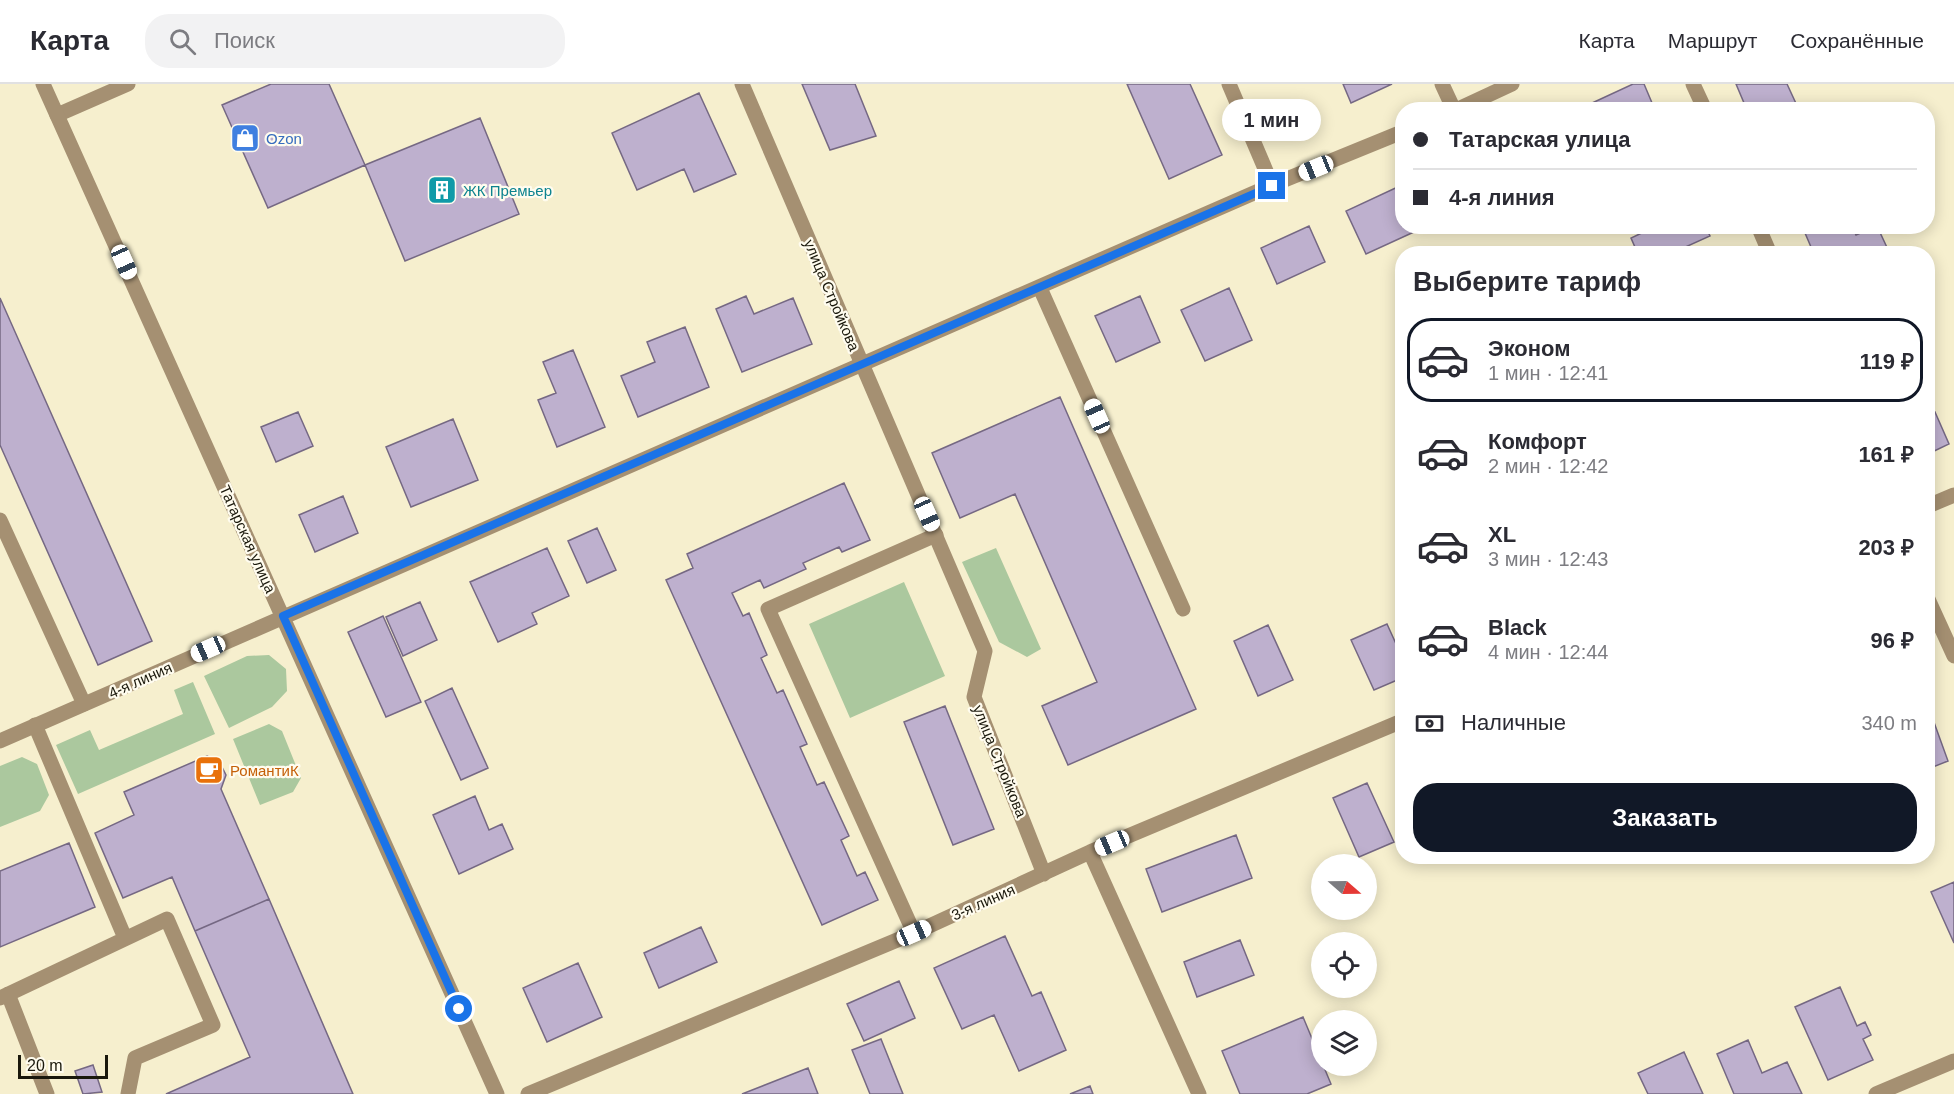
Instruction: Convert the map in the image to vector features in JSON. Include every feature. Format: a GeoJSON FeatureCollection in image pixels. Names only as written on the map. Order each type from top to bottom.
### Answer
{"type":"FeatureCollection","features":[{"type":"Feature","properties":{"kind":"street","name":"Татарская улица"},"geometry":{"type":"LineString","coordinates":[[43,84],[497,1094]]}},
{"type":"Feature","properties":{"kind":"street"},"geometry":{"type":"LineString","coordinates":[[57,115],[128,84]]}},
{"type":"Feature","properties":{"kind":"street","name":"улица Стройкова"},"geometry":{"type":"LineString","coordinates":[[742,84],[985,651],[974,697],[1044,874]]}},
{"type":"Feature","properties":{"kind":"street"},"geometry":{"type":"LineString","coordinates":[[1229,84],[1272,186]]}},
{"type":"Feature","properties":{"kind":"street"},"geometry":{"type":"LineString","coordinates":[[1442,84],[1451,102]]}},
{"type":"Feature","properties":{"kind":"street"},"geometry":{"type":"LineString","coordinates":[[1473,102],[1512,84]]}},
{"type":"Feature","properties":{"kind":"street"},"geometry":{"type":"LineString","coordinates":[[1694,84],[1702,102]]}},
{"type":"Feature","properties":{"kind":"street","name":"4-я линия"},"geometry":{"type":"LineString","coordinates":[[0,741],[1272,186],[1395,135]]}},
{"type":"Feature","properties":{"kind":"street"},"geometry":{"type":"LineString","coordinates":[[1040,288],[1183,609]]}},
{"type":"Feature","properties":{"kind":"street"},"geometry":{"type":"LineString","coordinates":[[1935,503],[1954,495]]}},
{"type":"Feature","properties":{"kind":"street"},"geometry":{"type":"LineString","coordinates":[[0,520],[84,704]]}},
{"type":"Feature","properties":{"kind":"street"},"geometry":{"type":"LineString","coordinates":[[914,933],[768,609],[936,535]]}},
{"type":"Feature","properties":{"kind":"street"},"geometry":{"type":"LineString","coordinates":[[1935,614],[1954,656]]}},
{"type":"Feature","properties":{"kind":"street","name":"3-я линия"},"geometry":{"type":"LineString","coordinates":[[528,1094],[914,933],[1090,852],[1395,724]]}},
{"type":"Feature","properties":{"kind":"street"},"geometry":{"type":"LineString","coordinates":[[35,725],[124,938]]}},
{"type":"Feature","properties":{"kind":"street"},"geometry":{"type":"LineString","coordinates":[[1090,852],[1199,1094]]}},
{"type":"Feature","properties":{"kind":"street"},"geometry":{"type":"LineString","coordinates":[[47,1094],[4,996],[167,919],[213,1025],[135,1058],[128,1094]]}},
{"type":"Feature","properties":{"kind":"street"},"geometry":{"type":"LineString","coordinates":[[1876,1094],[1954,1061]]}},
{"type":"Feature","properties":{"kind":"green space"},"geometry":{"type":"Polygon","coordinates":[[[996,548],[1041,649],[1027,657],[999,642],[962,562],[996,548]]]}},
{"type":"Feature","properties":{"kind":"green space"},"geometry":{"type":"Polygon","coordinates":[[[904,582],[945,676],[850,718],[809,624],[904,582]]]}},
{"type":"Feature","properties":{"kind":"green space"},"geometry":{"type":"Polygon","coordinates":[[[269,655],[286,669],[287,691],[272,707],[229,728],[204,676],[247,656],[269,655]]]}},
{"type":"Feature","properties":{"kind":"green space"},"geometry":{"type":"Polygon","coordinates":[[[193,682],[215,734],[78,794],[56,745],[90,730],[99,750],[183,714],[174,690],[193,682]]]}},
{"type":"Feature","properties":{"kind":"green space"},"geometry":{"type":"Polygon","coordinates":[[[269,724],[282,731],[301,778],[293,792],[260,805],[233,739],[269,724]]]}},
{"type":"Feature","properties":{"kind":"green space"},"geometry":{"type":"Polygon","coordinates":[[[22,757],[37,764],[49,795],[40,811],[0,827],[0,766],[22,757]]]}},
{"type":"Feature","properties":{"kind":"building"},"geometry":{"type":"Polygon","coordinates":[[[271,84],[329,84],[365,165],[268,208],[222,105],[271,84]]]}},
{"type":"Feature","properties":{"kind":"building"},"geometry":{"type":"Polygon","coordinates":[[[802,84],[855,84],[876,136],[830,150],[802,84]]]}},
{"type":"Feature","properties":{"kind":"building"},"geometry":{"type":"Polygon","coordinates":[[[1127,84],[1190,84],[1222,155],[1169,179],[1127,84]]]}},
{"type":"Feature","properties":{"kind":"building"},"geometry":{"type":"Polygon","coordinates":[[[1343,84],[1392,84],[1351,103],[1343,84]]]}},
{"type":"Feature","properties":{"kind":"building"},"geometry":{"type":"Polygon","coordinates":[[[1633,84],[1644,84],[1652,102],[1594,102],[1633,84]]]}},
{"type":"Feature","properties":{"kind":"building"},"geometry":{"type":"Polygon","coordinates":[[[1736,84],[1787,84],[1795,102],[1744,102],[1736,84]]]}},
{"type":"Feature","properties":{"kind":"building"},"geometry":{"type":"Polygon","coordinates":[[[699,93],[736,174],[694,192],[684,169],[637,190],[612,133],[699,93]]]}},
{"type":"Feature","properties":{"kind":"building","name":"ЖК Премьер"},"geometry":{"type":"Polygon","coordinates":[[[480,118],[519,214],[405,261],[365,165],[480,118]]]}},
{"type":"Feature","properties":{"kind":"building"},"geometry":{"type":"Polygon","coordinates":[[[1395,188],[1395,234],[1410,234],[1366,254],[1346,211],[1395,188]]]}},
{"type":"Feature","properties":{"kind":"building"},"geometry":{"type":"Polygon","coordinates":[[[1309,226],[1325,262],[1277,284],[1261,248],[1309,226]]]}},
{"type":"Feature","properties":{"kind":"building"},"geometry":{"type":"Polygon","coordinates":[[[1639,234],[1709,234],[1710,236],[1688,246],[1634,246],[1631,238],[1639,234]]]}},
{"type":"Feature","properties":{"kind":"building"},"geometry":{"type":"Polygon","coordinates":[[[1805,234],[1881,234],[1886,246],[1811,246],[1805,234]]]}},
{"type":"Feature","properties":{"kind":"building"},"geometry":{"type":"Polygon","coordinates":[[[1229,288],[1252,340],[1205,361],[1181,310],[1229,288]]]}},
{"type":"Feature","properties":{"kind":"building"},"geometry":{"type":"Polygon","coordinates":[[[746,296],[754,314],[793,298],[812,344],[742,372],[716,309],[746,296]]]}},
{"type":"Feature","properties":{"kind":"building"},"geometry":{"type":"Polygon","coordinates":[[[1140,296],[1160,342],[1116,362],[1095,316],[1140,296]]]}},
{"type":"Feature","properties":{"kind":"building"},"geometry":{"type":"Polygon","coordinates":[[[0,298],[152,641],[98,665],[0,445],[0,298]]]}},
{"type":"Feature","properties":{"kind":"building"},"geometry":{"type":"Polygon","coordinates":[[[685,327],[709,387],[638,417],[621,376],[655,362],[647,342],[685,327]]]}},
{"type":"Feature","properties":{"kind":"building"},"geometry":{"type":"Polygon","coordinates":[[[573,350],[605,427],[557,447],[538,400],[556,393],[543,362],[573,350]]]}},
{"type":"Feature","properties":{"kind":"building"},"geometry":{"type":"Polygon","coordinates":[[[1060,397],[1196,709],[1068,765],[1042,706],[1097,682],[1015,494],[960,518],[932,453],[1060,397]]]}},
{"type":"Feature","properties":{"kind":"building"},"geometry":{"type":"Polygon","coordinates":[[[298,412],[313,446],[276,462],[261,427],[298,412]]]}},
{"type":"Feature","properties":{"kind":"building"},"geometry":{"type":"Polygon","coordinates":[[[1935,412],[1949,444],[1935,451],[1935,412]]]}},
{"type":"Feature","properties":{"kind":"building"},"geometry":{"type":"Polygon","coordinates":[[[453,419],[478,480],[411,507],[386,447],[453,419]]]}},
{"type":"Feature","properties":{"kind":"building"},"geometry":{"type":"Polygon","coordinates":[[[844,483],[870,540],[842,552],[839,547],[803,563],[806,569],[764,588],[760,580],[732,593],[743,616],[749,613],[767,655],[761,658],[777,693],[783,690],[807,744],[800,747],[817,785],[824,782],[849,836],[841,840],[857,876],[865,872],[878,900],[822,925],[666,580],[693,568],[687,554],[844,483]]]}},
{"type":"Feature","properties":{"kind":"building"},"geometry":{"type":"Polygon","coordinates":[[[343,496],[358,533],[315,552],[299,515],[343,496]]]}},
{"type":"Feature","properties":{"kind":"building"},"geometry":{"type":"Polygon","coordinates":[[[597,528],[616,570],[587,583],[568,541],[597,528]]]}},
{"type":"Feature","properties":{"kind":"building"},"geometry":{"type":"Polygon","coordinates":[[[547,548],[569,596],[532,613],[537,624],[498,642],[470,582],[547,548]]]}},
{"type":"Feature","properties":{"kind":"building"},"geometry":{"type":"Polygon","coordinates":[[[420,602],[437,640],[403,656],[386,617],[420,602]]]}},
{"type":"Feature","properties":{"kind":"building"},"geometry":{"type":"Polygon","coordinates":[[[383,616],[421,702],[386,717],[348,632],[383,616]]]}},
{"type":"Feature","properties":{"kind":"building"},"geometry":{"type":"Polygon","coordinates":[[[1387,624],[1395,642],[1395,681],[1374,690],[1351,640],[1387,624]]]}},
{"type":"Feature","properties":{"kind":"building"},"geometry":{"type":"Polygon","coordinates":[[[1268,625],[1293,680],[1258,696],[1234,641],[1268,625]]]}},
{"type":"Feature","properties":{"kind":"building"},"geometry":{"type":"Polygon","coordinates":[[[452,688],[488,768],[461,780],[425,701],[452,688]]]}},
{"type":"Feature","properties":{"kind":"building"},"geometry":{"type":"Polygon","coordinates":[[[945,706],[994,829],[953,845],[904,722],[945,706]]]}},
{"type":"Feature","properties":{"kind":"building"},"geometry":{"type":"Polygon","coordinates":[[[1935,725],[1948,761],[1935,766],[1935,725]]]}},
{"type":"Feature","properties":{"kind":"building"},"geometry":{"type":"Polygon","coordinates":[[[207,756],[220,763],[226,775],[221,789],[269,899],[195,931],[172,877],[123,898],[95,833],[134,815],[124,792],[207,756]]]}},
{"type":"Feature","properties":{"kind":"building"},"geometry":{"type":"Polygon","coordinates":[[[1367,783],[1394,842],[1366,854],[1358,854],[1333,798],[1367,783]]]}},
{"type":"Feature","properties":{"kind":"building"},"geometry":{"type":"Polygon","coordinates":[[[475,796],[489,830],[502,824],[513,849],[459,874],[433,815],[475,796]]]}},
{"type":"Feature","properties":{"kind":"building"},"geometry":{"type":"Polygon","coordinates":[[[1236,835],[1252,878],[1162,912],[1146,869],[1236,835]]]}},
{"type":"Feature","properties":{"kind":"building"},"geometry":{"type":"Polygon","coordinates":[[[69,843],[95,907],[0,947],[0,871],[69,843]]]}},
{"type":"Feature","properties":{"kind":"building"},"geometry":{"type":"Polygon","coordinates":[[[1954,882],[1954,943],[1931,892],[1954,882]]]}},
{"type":"Feature","properties":{"kind":"building"},"geometry":{"type":"Polygon","coordinates":[[[269,899],[353,1094],[166,1094],[250,1057],[195,931],[269,899]]]}},
{"type":"Feature","properties":{"kind":"building"},"geometry":{"type":"Polygon","coordinates":[[[701,927],[717,962],[659,988],[644,953],[701,927]]]}},
{"type":"Feature","properties":{"kind":"building"},"geometry":{"type":"Polygon","coordinates":[[[1005,936],[1032,996],[1041,992],[1066,1050],[1019,1071],[994,1015],[962,1029],[934,968],[1005,936]]]}},
{"type":"Feature","properties":{"kind":"building"},"geometry":{"type":"Polygon","coordinates":[[[1240,940],[1254,975],[1197,997],[1184,962],[1240,940]]]}},
{"type":"Feature","properties":{"kind":"building"},"geometry":{"type":"Polygon","coordinates":[[[578,963],[602,1017],[547,1042],[523,988],[578,963]]]}},
{"type":"Feature","properties":{"kind":"building"},"geometry":{"type":"Polygon","coordinates":[[[899,981],[915,1018],[864,1041],[847,1004],[899,981]]]}},
{"type":"Feature","properties":{"kind":"building"},"geometry":{"type":"Polygon","coordinates":[[[1840,987],[1857,1026],[1865,1022],[1871,1035],[1863,1039],[1873,1060],[1828,1080],[1795,1007],[1840,987]]]}},
{"type":"Feature","properties":{"kind":"building"},"geometry":{"type":"Polygon","coordinates":[[[1303,1017],[1311,1036],[1311,1076],[1328,1076],[1331,1084],[1307,1094],[1240,1094],[1222,1051],[1303,1017]]]}},
{"type":"Feature","properties":{"kind":"building"},"geometry":{"type":"Polygon","coordinates":[[[881,1039],[903,1094],[870,1094],[852,1050],[881,1039]]]}},
{"type":"Feature","properties":{"kind":"building"},"geometry":{"type":"Polygon","coordinates":[[[1748,1040],[1762,1073],[1787,1062],[1802,1094],[1734,1094],[1717,1054],[1748,1040]]]}},
{"type":"Feature","properties":{"kind":"building"},"geometry":{"type":"Polygon","coordinates":[[[1684,1052],[1703,1094],[1648,1094],[1638,1073],[1684,1052]]]}},
{"type":"Feature","properties":{"kind":"building"},"geometry":{"type":"Polygon","coordinates":[[[93,1065],[102,1092],[83,1094],[75,1071],[93,1065]]]}},
{"type":"Feature","properties":{"kind":"building"},"geometry":{"type":"Polygon","coordinates":[[[808,1068],[818,1094],[742,1094],[808,1068]]]}},
{"type":"Feature","properties":{"kind":"building"},"geometry":{"type":"Polygon","coordinates":[[[1090,1086],[1093,1094],[1070,1094],[1090,1086]]]}},
{"type":"Feature","properties":{"kind":"place","name":"Ozon"},"geometry":{"type":"Point","coordinates":[245,138]}},
{"type":"Feature","properties":{"kind":"place","name":"ЖК Премьер"},"geometry":{"type":"Point","coordinates":[442,190]}},
{"type":"Feature","properties":{"kind":"place","name":"РомантиК"},"geometry":{"type":"Point","coordinates":[209,770]}},
{"type":"Feature","properties":{"kind":"route"},"geometry":{"type":"LineString","coordinates":[[459,1009],[283,616],[1272,186]]}}]}
